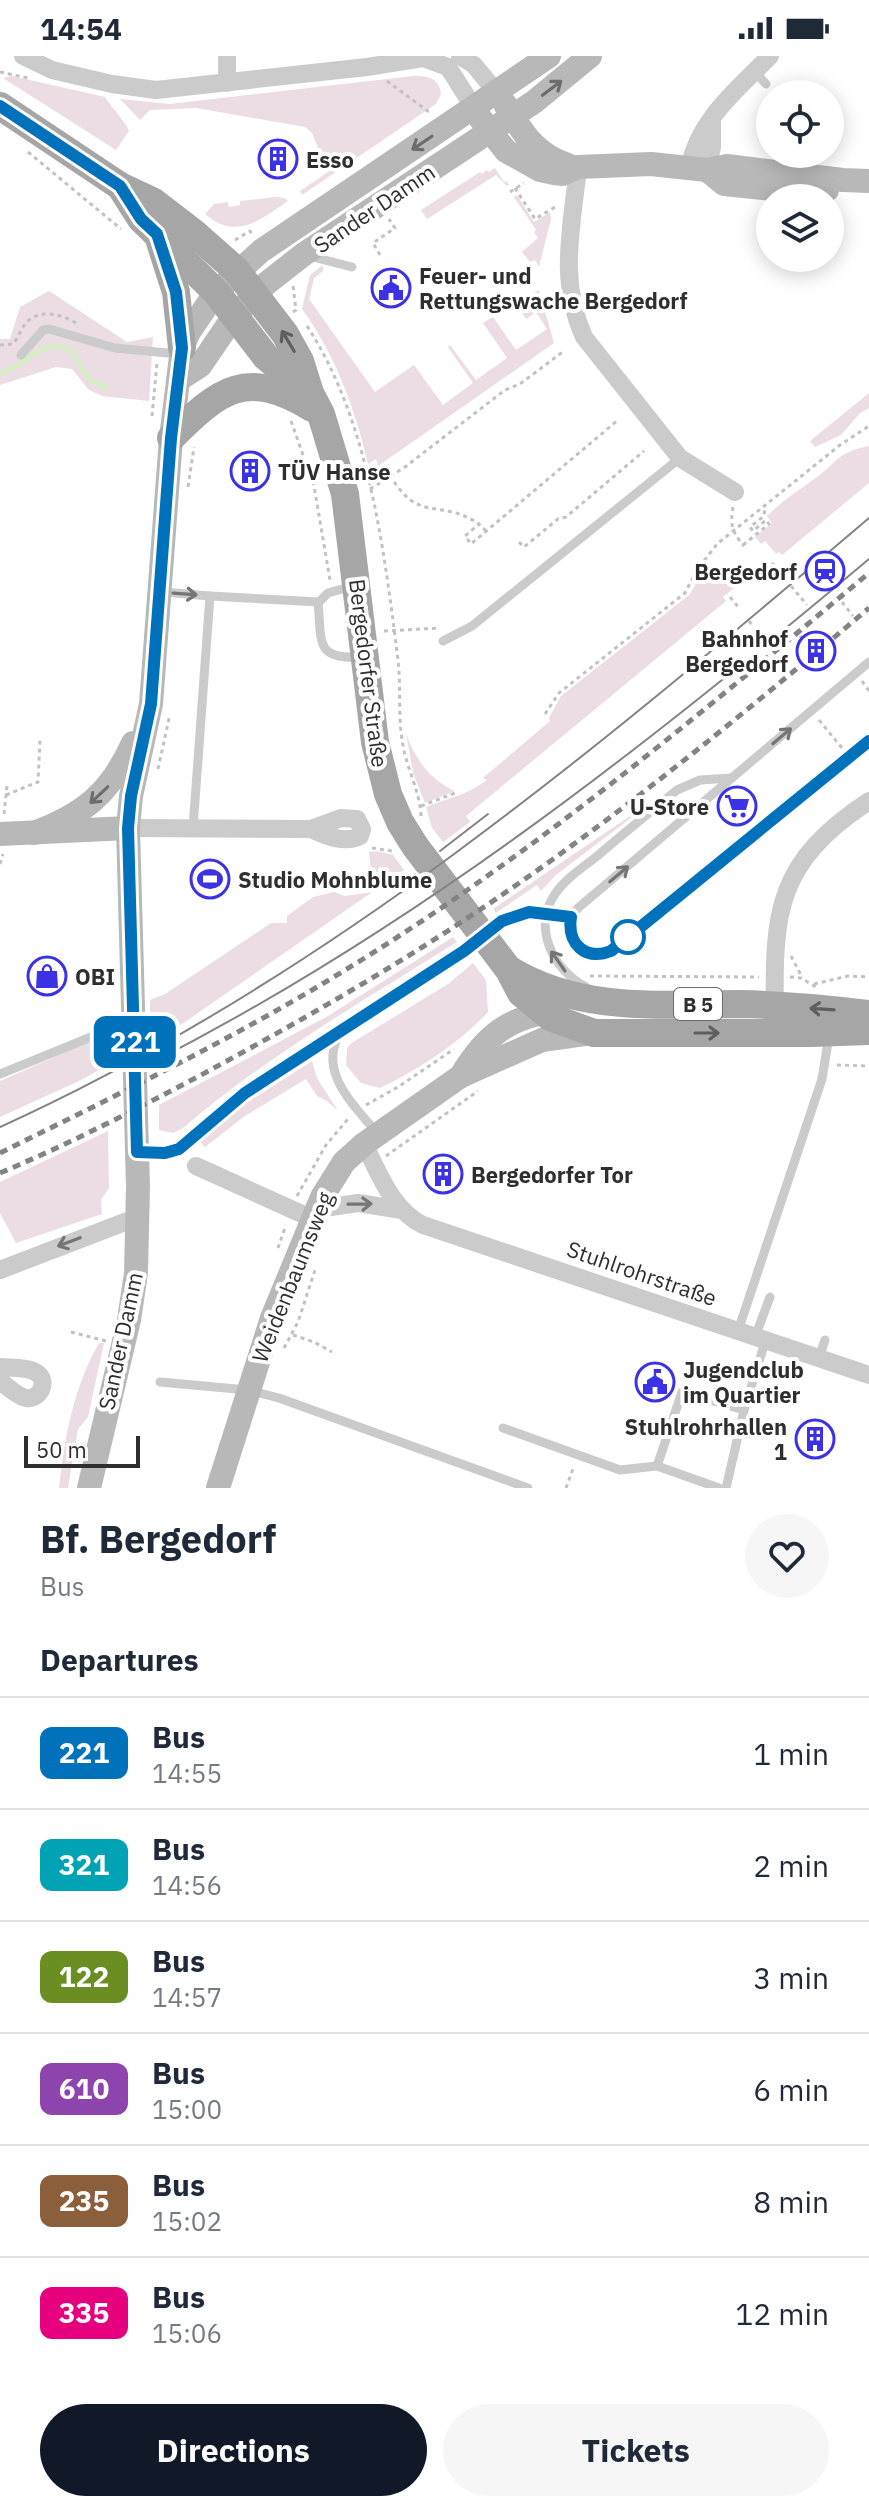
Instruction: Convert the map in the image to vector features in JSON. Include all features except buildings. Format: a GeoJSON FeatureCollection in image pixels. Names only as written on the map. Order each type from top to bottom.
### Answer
{"type":"FeatureCollection","features":[{"type":"Feature","properties":{"kind":"main road","name":"Sander Damm"},"geometry":{"type":"LineString","coordinates":[[178,380],[200,366],[234,316],[288,253],[474,108],[549,56]]}},
{"type":"Feature","properties":{"kind":"main road","name":"Sander Damm"},"geometry":{"type":"LineString","coordinates":[[331,220],[379,205],[512,116],[590,56]]}},
{"type":"Feature","properties":{"kind":"main road"},"geometry":{"type":"LineString","coordinates":[[497,93],[542,154],[578,167],[651,164],[698,169],[727,166],[869,182]]}},
{"type":"Feature","properties":{"kind":"main road","name":"Bergedorfer Straße"},"geometry":{"type":"LineString","coordinates":[[0,106],[120,186],[154,202],[204,241],[256,293],[300,361],[345,494],[377,756],[396,814],[415,846],[509,970],[531,1005],[564,1024],[594,1033],[869,1014]]}},
{"type":"Feature","properties":{"kind":"main road"},"geometry":{"type":"LineString","coordinates":[[474,108],[506,151],[540,170],[563,174],[578,167]]}},
{"type":"Feature","properties":{"kind":"main road","name":"Bergedorfer Straße"},"geometry":{"type":"LineString","coordinates":[[120,186],[141,219],[143,235],[216,292],[266,357],[315,404]]}},
{"type":"Feature","properties":{"kind":"main road"},"geometry":{"type":"LineString","coordinates":[[143,235],[174,283],[174,351]]}},
{"type":"Feature","properties":{"kind":"main road","name":"Sander Damm"},"geometry":{"type":"LineString","coordinates":[[89,1488],[135,1289],[138,1217],[128,828],[131,796],[151,704],[178,380],[174,351],[216,292],[236,270],[288,253]]}},
{"type":"Feature","properties":{"kind":"main road"},"geometry":{"type":"LineString","coordinates":[[171,438],[204,405],[228,390],[240,387],[258,388],[315,404]]}},
{"type":"Feature","properties":{"kind":"main road"},"geometry":{"type":"LineString","coordinates":[[34,833],[76,814],[109,786],[120,770],[151,704]]}},
{"type":"Feature","properties":{"kind":"main road"},"geometry":{"type":"LineString","coordinates":[[2,834],[128,828]]}},
{"type":"Feature","properties":{"kind":"main road","name":"Bergedorfer Straße"},"geometry":{"type":"LineString","coordinates":[[531,1005],[578,998],[775,1019],[830,1033],[869,1031]]}},
{"type":"Feature","properties":{"kind":"main road","name":"Weidenbaumsweg"},"geometry":{"type":"LineString","coordinates":[[473,1078],[504,1047],[531,1005]]}},
{"type":"Feature","properties":{"kind":"main road","name":"Weidenbaumsweg"},"geometry":{"type":"LineString","coordinates":[[218,1488],[272,1318],[328,1185],[344,1162],[372,1148],[473,1078],[542,1040],[594,1033]]}},
{"type":"Feature","properties":{"kind":"street"},"geometry":{"type":"LineString","coordinates":[[23,56],[145,90],[431,58],[448,67],[474,108]]}},
{"type":"Feature","properties":{"kind":"street"},"geometry":{"type":"LineString","coordinates":[[227,56],[227,83]]}},
{"type":"Feature","properties":{"kind":"street"},"geometry":{"type":"LineString","coordinates":[[460,56],[474,65],[497,93]]}},
{"type":"Feature","properties":{"kind":"street"},"geometry":{"type":"LineString","coordinates":[[698,169],[712,147],[712,119],[731,94],[761,78],[770,56]]}},
{"type":"Feature","properties":{"kind":"street"},"geometry":{"type":"LineString","coordinates":[[578,167],[567,276],[574,316],[592,349],[680,458],[735,492]]}},
{"type":"Feature","properties":{"kind":"street"},"geometry":{"type":"LineString","coordinates":[[775,1019],[775,936],[779,911],[795,870],[832,829],[869,801]]}},
{"type":"Feature","properties":{"kind":"street"},"geometry":{"type":"LineString","coordinates":[[128,828],[311,829]]}},
{"type":"Feature","properties":{"kind":"street","name":"Stuhlrohrstraße"},"geometry":{"type":"LineString","coordinates":[[372,1148],[402,1210]]}},
{"type":"Feature","properties":{"kind":"street"},"geometry":{"type":"LineString","coordinates":[[196,1166],[315,1214]]}},
{"type":"Feature","properties":{"kind":"street","name":"Stuhlrohrstraße"},"geometry":{"type":"LineString","coordinates":[[315,1214],[358,1203],[402,1210],[423,1225],[753,1336],[822,1349],[869,1375]]}},
{"type":"Feature","properties":{"kind":"street"},"geometry":{"type":"LineString","coordinates":[[0,1270],[138,1217]]}},
{"type":"Feature","properties":{"kind":"street"},"geometry":{"type":"LineString","coordinates":[[0,1367],[35,1370],[43,1384],[41,1392],[33,1398],[26,1398],[0,1381]]}},
{"type":"Feature","properties":{"kind":"lane"},"geometry":{"type":"LineString","coordinates":[[288,253],[352,267]]}},
{"type":"Feature","properties":{"kind":"lane"},"geometry":{"type":"LineString","coordinates":[[21,355],[43,330],[49,329],[104,345],[174,351]]}},
{"type":"Feature","properties":{"kind":"lane"},"geometry":{"type":"LineString","coordinates":[[443,641],[472,626],[680,458]]}},
{"type":"Feature","properties":{"kind":"lane"},"geometry":{"type":"LineString","coordinates":[[159,592],[318,602],[328,593],[358,585]]}},
{"type":"Feature","properties":{"kind":"lane"},"geometry":{"type":"LineString","coordinates":[[193,828],[210,596]]}},
{"type":"Feature","properties":{"kind":"lane"},"geometry":{"type":"LineString","coordinates":[[318,602],[322,644],[333,657],[365,645]]}},
{"type":"Feature","properties":{"kind":"lane"},"geometry":{"type":"LineString","coordinates":[[869,662],[571,917],[570,933],[579,949],[601,955],[611,951],[869,741]]}},
{"type":"Feature","properties":{"kind":"lane"},"geometry":{"type":"LineString","coordinates":[[622,1003],[581,985],[554,959],[547,941],[545,923],[555,894],[677,790],[700,780],[732,778]]}},
{"type":"Feature","properties":{"kind":"lane"},"geometry":{"type":"LineString","coordinates":[[137,1152],[165,1153],[179,1149],[245,1093],[464,951],[502,921],[536,913],[571,917]]}},
{"type":"Feature","properties":{"kind":"lane"},"geometry":{"type":"LineString","coordinates":[[342,1029],[331,1050],[331,1060],[338,1082],[359,1111],[372,1148]]}},
{"type":"Feature","properties":{"kind":"lane"},"geometry":{"type":"LineString","coordinates":[[726,1488],[744,1410],[753,1336],[826,1064],[830,1033]]}},
{"type":"Feature","properties":{"kind":"lane"},"geometry":{"type":"LineString","coordinates":[[0,1074],[91,1037],[107,1036]]}},
{"type":"Feature","properties":{"kind":"lane"},"geometry":{"type":"LineString","coordinates":[[753,1336],[770,1297]]}},
{"type":"Feature","properties":{"kind":"lane"},"geometry":{"type":"LineString","coordinates":[[160,1382],[248,1390],[279,1398],[528,1488]]}},
{"type":"Feature","properties":{"kind":"lane"},"geometry":{"type":"LineString","coordinates":[[657,1466],[682,1392],[744,1410]]}},
{"type":"Feature","properties":{"kind":"lane"},"geometry":{"type":"LineString","coordinates":[[503,1428],[620,1470],[657,1466],[719,1488]]}},
{"type":"Feature","properties":{"kind":"path"},"geometry":{"type":"LineString","coordinates":[[367,67],[432,114]]}},
{"type":"Feature","properties":{"kind":"path"},"geometry":{"type":"LineString","coordinates":[[24,149],[143,235]]}},
{"type":"Feature","properties":{"kind":"path"},"geometry":{"type":"LineString","coordinates":[[523,184],[512,190],[535,219],[557,206]]}},
{"type":"Feature","properties":{"kind":"path"},"geometry":{"type":"LineString","coordinates":[[379,205],[395,228],[373,243],[380,255]]}},
{"type":"Feature","properties":{"kind":"path"},"geometry":{"type":"LineString","coordinates":[[277,324],[296,310],[288,253]]}},
{"type":"Feature","properties":{"kind":"path"},"geometry":{"type":"LineString","coordinates":[[370,489],[405,467],[505,390],[520,384],[564,351]]}},
{"type":"Feature","properties":{"kind":"path"},"geometry":{"type":"LineString","coordinates":[[471,544],[618,420]]}},
{"type":"Feature","properties":{"kind":"path"},"geometry":{"type":"LineString","coordinates":[[545,714],[559,693],[685,593],[697,570],[717,544],[840,445],[869,426]]}},
{"type":"Feature","properties":{"kind":"path"},"geometry":{"type":"LineString","coordinates":[[519,542],[524,547],[577,508],[644,451]]}},
{"type":"Feature","properties":{"kind":"path"},"geometry":{"type":"LineString","coordinates":[[390,475],[400,492],[416,505],[455,512],[486,531]]}},
{"type":"Feature","properties":{"kind":"path"},"geometry":{"type":"LineString","coordinates":[[597,482],[602,487]]}},
{"type":"Feature","properties":{"kind":"path"},"geometry":{"type":"LineString","coordinates":[[735,492],[730,523],[732,532],[743,546],[769,524],[766,520],[753,531],[750,527],[764,516],[765,506]]}},
{"type":"Feature","properties":{"kind":"path"},"geometry":{"type":"LineString","coordinates":[[573,502],[577,508]]}},
{"type":"Feature","properties":{"kind":"path"},"geometry":{"type":"LineString","coordinates":[[544,520],[550,525]]}},
{"type":"Feature","properties":{"kind":"path"},"geometry":{"type":"LineString","coordinates":[[476,549],[465,536],[479,524]]}},
{"type":"Feature","properties":{"kind":"path"},"geometry":{"type":"LineString","coordinates":[[772,563],[780,573]]}},
{"type":"Feature","properties":{"kind":"path"},"geometry":{"type":"LineString","coordinates":[[813,567],[829,586]]}},
{"type":"Feature","properties":{"kind":"path"},"geometry":{"type":"LineString","coordinates":[[791,586],[794,594],[807,605]]}},
{"type":"Feature","properties":{"kind":"path"},"geometry":{"type":"LineString","coordinates":[[730,597],[739,608]]}},
{"type":"Feature","properties":{"kind":"path"},"geometry":{"type":"LineString","coordinates":[[842,602],[853,616]]}},
{"type":"Feature","properties":{"kind":"path"},"geometry":{"type":"LineString","coordinates":[[749,621],[764,641]]}},
{"type":"Feature","properties":{"kind":"path"},"geometry":{"type":"LineString","coordinates":[[365,645],[472,626]]}},
{"type":"Feature","properties":{"kind":"path"},"geometry":{"type":"LineString","coordinates":[[800,636],[808,642],[812,651]]}},
{"type":"Feature","properties":{"kind":"path"},"geometry":{"type":"LineString","coordinates":[[811,711],[849,757]]}},
{"type":"Feature","properties":{"kind":"path"},"geometry":{"type":"LineString","coordinates":[[6,795],[38,782],[40,739]]}},
{"type":"Feature","properties":{"kind":"path"},"geometry":{"type":"LineString","coordinates":[[0,864],[7,786]]}},
{"type":"Feature","properties":{"kind":"path"},"geometry":{"type":"LineString","coordinates":[[415,791],[421,816]]}},
{"type":"Feature","properties":{"kind":"path"},"geometry":{"type":"LineString","coordinates":[[421,806],[458,792]]}},
{"type":"Feature","properties":{"kind":"path"},"geometry":{"type":"LineString","coordinates":[[794,959],[800,974],[812,984]]}},
{"type":"Feature","properties":{"kind":"path"},"geometry":{"type":"LineString","coordinates":[[566,972],[608,977],[801,978],[812,984],[848,976],[869,977]]}},
{"type":"Feature","properties":{"kind":"path"},"geometry":{"type":"LineString","coordinates":[[326,1145],[344,1122],[460,1045]]}},
{"type":"Feature","properties":{"kind":"path"},"geometry":{"type":"LineString","coordinates":[[826,1064],[869,1066]]}},
{"type":"Feature","properties":{"kind":"path"},"geometry":{"type":"LineString","coordinates":[[372,1148],[473,1078]]}},
{"type":"Feature","properties":{"kind":"path"},"geometry":{"type":"LineString","coordinates":[[283,1350],[298,1322],[315,1268]]}},
{"type":"Feature","properties":{"kind":"path"},"geometry":{"type":"LineString","coordinates":[[71,1332],[123,1344]]}},
{"type":"Feature","properties":{"kind":"path"},"geometry":{"type":"LineString","coordinates":[[293,1335],[332,1352]]}},
{"type":"Feature","properties":{"kind":"path"},"geometry":{"type":"LineString","coordinates":[[566,1488],[578,1455]]}},
{"type":"Feature","properties":{"kind":"shaded area"},"geometry":{"type":"Polygon","coordinates":[[[12,76],[105,97],[129,131],[116,150],[3,78],[12,76]]]}},
{"type":"Feature","properties":{"kind":"shaded area"},"geometry":{"type":"Polygon","coordinates":[[[413,76],[427,77],[438,84],[441,94],[436,104],[302,195],[300,191],[328,172],[312,133],[305,127],[196,108],[150,110],[140,120],[120,99],[170,104],[413,76]]]}},
{"type":"Feature","properties":{"kind":"shaded area"},"geometry":{"type":"Polygon","coordinates":[[[495,168],[509,185],[507,186],[496,175],[427,219],[421,210],[480,172],[482,174],[495,168]]]}},
{"type":"Feature","properties":{"kind":"shaded area"},"geometry":{"type":"Polygon","coordinates":[[[517,195],[534,222],[550,212],[539,267],[535,260],[530,262],[522,252],[538,238],[514,197],[517,195]]]}},
{"type":"Feature","properties":{"kind":"shaded area"},"geometry":{"type":"Polygon","coordinates":[[[275,197],[288,201],[248,225],[227,226],[205,214],[214,204],[228,202],[229,207],[240,205],[240,201],[275,197]]]}},
{"type":"Feature","properties":{"kind":"shaded area"},"geometry":{"type":"Polygon","coordinates":[[[323,265],[323,271],[314,278],[309,299],[375,392],[414,365],[443,405],[473,383],[448,347],[450,345],[476,380],[507,358],[483,323],[493,317],[516,350],[547,329],[536,312],[526,319],[521,311],[532,304],[527,297],[539,290],[554,343],[378,466],[376,459],[368,464],[343,384],[325,345],[302,309],[310,275],[323,265]]]}},
{"type":"Feature","properties":{"kind":"shaded area"},"geometry":{"type":"Polygon","coordinates":[[[49,291],[127,342],[153,337],[149,401],[102,396],[89,390],[72,369],[56,367],[0,385],[0,339],[10,339],[20,307],[49,291]]]}},
{"type":"Feature","properties":{"kind":"shaded area"},"geometry":{"type":"Polygon","coordinates":[[[869,393],[869,408],[860,413],[841,435],[815,447],[810,441],[869,393]]]}},
{"type":"Feature","properties":{"kind":"shaded area"},"geometry":{"type":"Polygon","coordinates":[[[869,446],[869,483],[782,555],[779,552],[776,554],[765,541],[761,544],[755,537],[772,523],[767,516],[785,500],[844,454],[869,446]]]}},
{"type":"Feature","properties":{"kind":"shaded area"},"geometry":{"type":"Polygon","coordinates":[[[707,566],[720,582],[736,569],[744,580],[723,597],[726,601],[466,816],[470,822],[443,842],[432,828],[426,807],[465,793],[487,780],[483,778],[550,721],[561,696],[689,595],[707,566]]]}},
{"type":"Feature","properties":{"kind":"shaded area"},"geometry":{"type":"Polygon","coordinates":[[[406,733],[424,768],[455,791],[425,803],[413,773],[406,733]]]}},
{"type":"Feature","properties":{"kind":"shaded area"},"geometry":{"type":"Polygon","coordinates":[[[661,795],[556,875],[541,891],[537,885],[496,913],[493,909],[661,795]]]}},
{"type":"Feature","properties":{"kind":"shaded area"},"geometry":{"type":"Polygon","coordinates":[[[369,852],[393,855],[404,870],[373,892],[369,852]]]}},
{"type":"Feature","properties":{"kind":"shaded area"},"geometry":{"type":"Polygon","coordinates":[[[334,892],[345,896],[372,892],[185,1022],[150,1042],[150,1000],[165,994],[271,923],[287,923],[287,916],[313,897],[334,892]]]}},
{"type":"Feature","properties":{"kind":"shaded area"},"geometry":{"type":"Polygon","coordinates":[[[453,937],[457,942],[282,1053],[183,1128],[173,1133],[159,1130],[159,1105],[328,1016],[453,937]]]}},
{"type":"Feature","properties":{"kind":"shaded area"},"geometry":{"type":"Polygon","coordinates":[[[473,963],[486,980],[488,1012],[451,1045],[409,1073],[380,1088],[361,1083],[346,1065],[350,1044],[448,984],[473,963]]]}},
{"type":"Feature","properties":{"kind":"shaded area"},"geometry":{"type":"Polygon","coordinates":[[[86,1043],[109,1045],[110,1064],[0,1117],[0,1081],[86,1043]]]}},
{"type":"Feature","properties":{"kind":"shaded area"},"geometry":{"type":"Polygon","coordinates":[[[312,1061],[317,1078],[338,1111],[317,1096],[306,1079],[245,1116],[205,1147],[200,1142],[248,1102],[312,1061]]]}},
{"type":"Feature","properties":{"kind":"shaded area"},"geometry":{"type":"Polygon","coordinates":[[[108,1131],[109,1188],[101,1200],[102,1214],[16,1243],[0,1213],[0,1182],[108,1131]]]}},
{"type":"Feature","properties":{"kind":"shaded area"},"geometry":{"type":"Polygon","coordinates":[[[99,1343],[104,1343],[88,1417],[78,1429],[68,1488],[59,1488],[72,1413],[99,1343]]]}},
{"type":"Feature","properties":{"kind":"waterway"},"geometry":{"type":"LineString","coordinates":[[0,374],[55,346],[70,349],[89,379],[106,388]]}},
{"type":"Feature","properties":{"kind":"tram line"},"geometry":{"type":"LineString","coordinates":[[0,1127],[120,1068],[235,1002],[347,930],[561,773],[869,518]]}},
{"type":"Feature","properties":{"kind":"tram line"},"geometry":{"type":"LineString","coordinates":[[147,1065],[245,1013],[340,956],[523,833],[698,699],[869,559]]}},
{"type":"Feature","properties":{"kind":"tram line"},"geometry":{"type":"LineString","coordinates":[[440,851],[488,814]]}},
{"type":"Feature","properties":{"kind":"railway"},"geometry":{"type":"LineString","coordinates":[[0,1153],[275,1012],[430,916],[623,775],[869,573]]}},
{"type":"Feature","properties":{"kind":"railway"},"geometry":{"type":"LineString","coordinates":[[0,1173],[102,1126],[201,1075],[346,993],[452,928],[537,871],[634,799],[869,608]]}},
{"type":"Feature","properties":{"kind":"bus line","name":"221"},"geometry":{"type":"LineString","coordinates":[[0,106],[120,186],[141,219],[157,234],[176,292],[182,348],[171,438],[151,704],[131,796],[128,828],[137,1152],[165,1153],[179,1149],[264,1079],[464,951],[511,917],[529,912],[571,917],[570,933],[579,949],[601,955],[611,951],[869,741]]}},
{"type":"Feature","properties":{"kind":"place","name":"Esso"},"geometry":{"type":"Point","coordinates":[278,159]}},
{"type":"Feature","properties":{"kind":"place","name":"Feuer- und Rettungswache Bergedorf"},"geometry":{"type":"Point","coordinates":[391,288]}},
{"type":"Feature","properties":{"kind":"place","name":"TÜV Hanse"},"geometry":{"type":"Point","coordinates":[250,471]}},
{"type":"Feature","properties":{"kind":"place","name":"Bergedorf"},"geometry":{"type":"Point","coordinates":[825,571]}},
{"type":"Feature","properties":{"kind":"place","name":"Bahnhof Bergedorf"},"geometry":{"type":"Point","coordinates":[816,651]}},
{"type":"Feature","properties":{"kind":"place","name":"U-Store"},"geometry":{"type":"Point","coordinates":[737,806]}},
{"type":"Feature","properties":{"kind":"place","name":"Studio Mohnblume"},"geometry":{"type":"Point","coordinates":[210,879]}},
{"type":"Feature","properties":{"kind":"place","name":"OBI"},"geometry":{"type":"Point","coordinates":[47,976]}},
{"type":"Feature","properties":{"kind":"place","name":"Bergedorfer Tor"},"geometry":{"type":"Point","coordinates":[443,1174]}},
{"type":"Feature","properties":{"kind":"place","name":"Jugendclub im Quartier"},"geometry":{"type":"Point","coordinates":[655,1382]}},
{"type":"Feature","properties":{"kind":"place","name":"Stuhlrohrhallen 1"},"geometry":{"type":"Point","coordinates":[815,1439]}}]}
